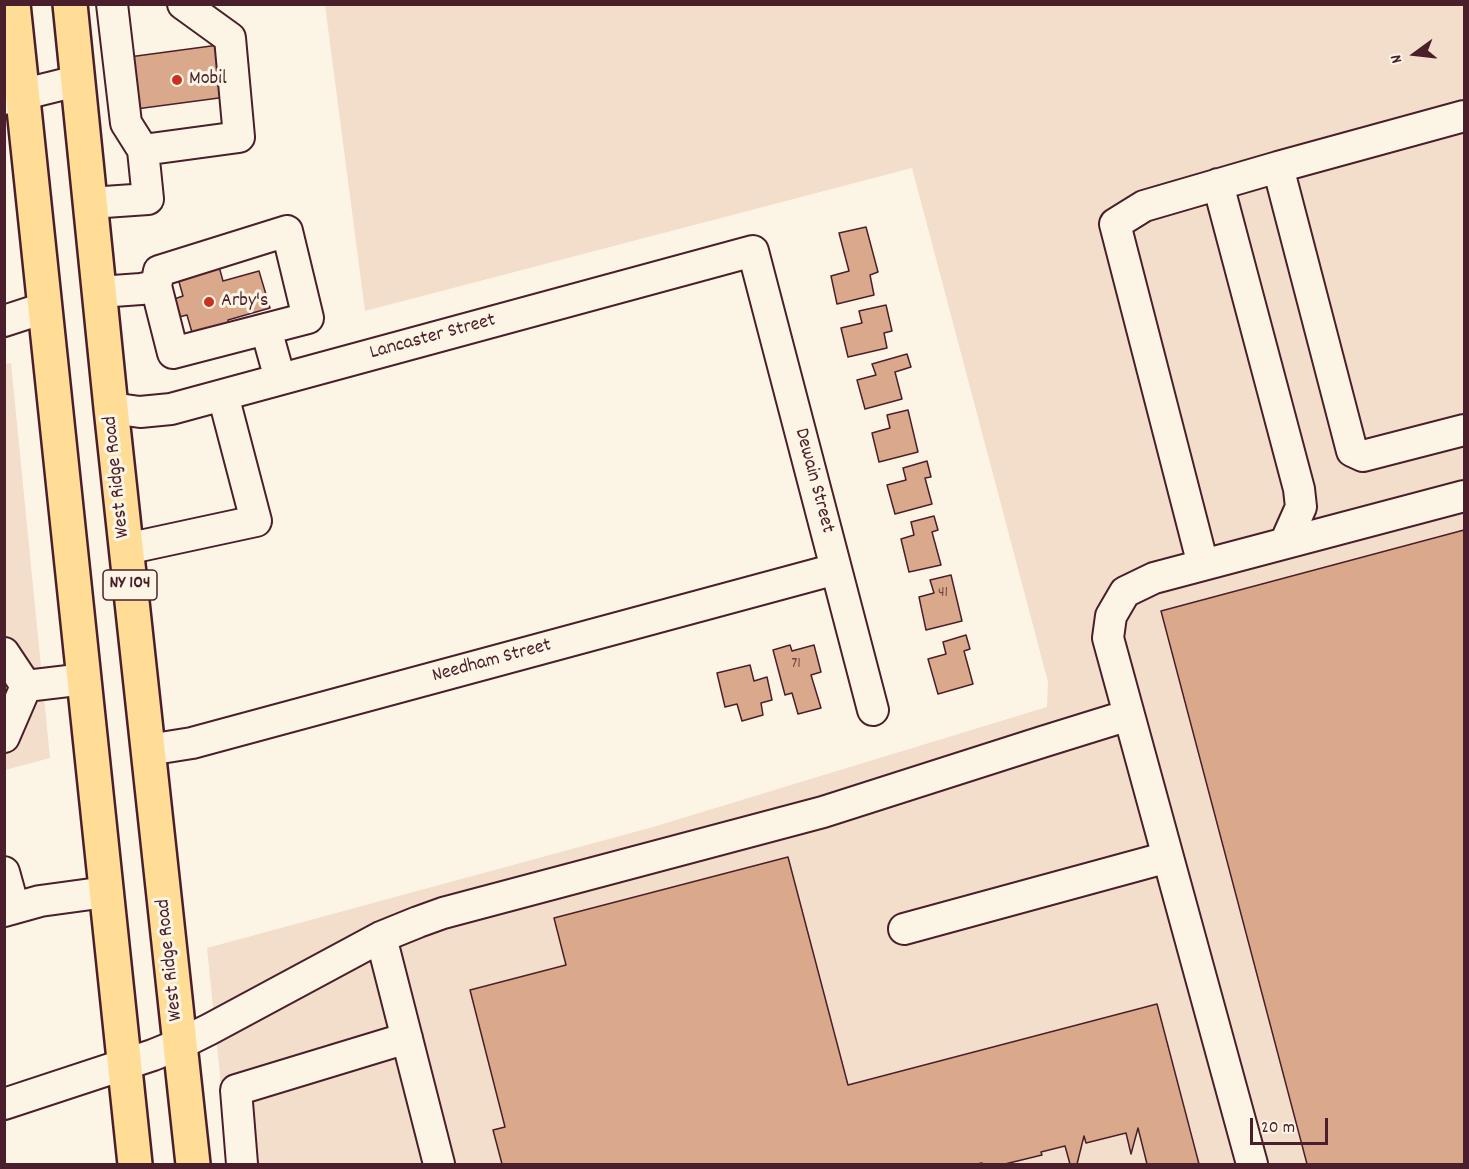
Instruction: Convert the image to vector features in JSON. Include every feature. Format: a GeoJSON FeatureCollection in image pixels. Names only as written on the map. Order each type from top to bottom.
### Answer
{"type":"FeatureCollection","features":[{"type":"Feature","properties":{"kind":"highway","name":"NY 104"},"geometry":{"type":"LineString","coordinates":[[13,4],[14,97],[44,308],[135,1164]]}},
{"type":"Feature","properties":{"kind":"highway","name":"West Ridge Road"},"geometry":{"type":"LineString","coordinates":[[70,4],[111,408],[193,1164]]}},
{"type":"Feature","properties":{"kind":"street"},"geometry":{"type":"LineString","coordinates":[[90,203],[148,199],[143,150],[126,123],[112,4]]}},
{"type":"Feature","properties":{"kind":"street"},"geometry":{"type":"LineString","coordinates":[[143,150],[239,137],[230,38],[183,4]]}},
{"type":"Feature","properties":{"kind":"street"},"geometry":{"type":"LineString","coordinates":[[14,97],[77,81]]}},
{"type":"Feature","properties":{"kind":"street"},"geometry":{"type":"LineString","coordinates":[[1203,565],[1115,224],[1144,206],[1464,116]]}},
{"type":"Feature","properties":{"kind":"street"},"geometry":{"type":"LineString","coordinates":[[1278,167],[1352,452],[1363,456],[1464,430]]}},
{"type":"Feature","properties":{"kind":"street"},"geometry":{"type":"LineString","coordinates":[[1218,184],[1299,489],[1301,507],[1285,543]]}},
{"type":"Feature","properties":{"kind":"street"},"geometry":{"type":"LineString","coordinates":[[287,231],[308,318],[173,353],[156,286],[159,271],[287,231]]}},
{"type":"Feature","properties":{"kind":"street","name":"Lancaster Street"},"geometry":{"type":"LineString","coordinates":[[111,408],[140,412],[171,409],[753,251]]}},
{"type":"Feature","properties":{"kind":"street","name":"Dewain Street"},"geometry":{"type":"LineString","coordinates":[[753,251],[873,710]]}},
{"type":"Feature","properties":{"kind":"street"},"geometry":{"type":"LineString","coordinates":[[99,292],[156,286]]}},
{"type":"Feature","properties":{"kind":"street"},"geometry":{"type":"LineString","coordinates":[[4,321],[44,308]]}},
{"type":"Feature","properties":{"kind":"street"},"geometry":{"type":"LineString","coordinates":[[266,329],[280,379]]}},
{"type":"Feature","properties":{"kind":"street"},"geometry":{"type":"LineString","coordinates":[[126,549],[256,521],[223,395]]}},
{"type":"Feature","properties":{"kind":"street"},"geometry":{"type":"LineString","coordinates":[[1252,1164],[1108,638],[1111,616],[1125,592],[1155,578],[1464,496]]}},
{"type":"Feature","properties":{"kind":"street","name":"Needham Street"},"geometry":{"type":"LineString","coordinates":[[148,750],[192,743],[836,569]]}},
{"type":"Feature","properties":{"kind":"street"},"geometry":{"type":"LineString","coordinates":[[5,653],[26,686]]}},
{"type":"Feature","properties":{"kind":"street"},"geometry":{"type":"LineString","coordinates":[[26,686],[85,679]]}},
{"type":"Feature","properties":{"kind":"street"},"geometry":{"type":"LineString","coordinates":[[4,737],[26,686]]}},
{"type":"Feature","properties":{"kind":"street"},"geometry":{"type":"LineString","coordinates":[[4,1104],[180,1044],[381,937],[443,913],[823,812],[1129,716]]}},
{"type":"Feature","properties":{"kind":"street"},"geometry":{"type":"LineString","coordinates":[[904,929],[1168,857]]}},
{"type":"Feature","properties":{"kind":"street"},"geometry":{"type":"LineString","coordinates":[[4,872],[9,909],[106,891]]}},
{"type":"Feature","properties":{"kind":"street"},"geometry":{"type":"LineString","coordinates":[[381,937],[439,1164]]}},
{"type":"Feature","properties":{"kind":"street"},"geometry":{"type":"LineString","coordinates":[[242,1164],[236,1090],[407,1038]]}},
{"type":"Feature","properties":{"kind":"shaded area"},"geometry":{"type":"Polygon","coordinates":[[[325,5],[1464,5],[1464,1164],[229,1164],[207,948],[653,827],[1047,707],[1048,682],[912,168],[365,311],[325,5]]]}},
{"type":"Feature","properties":{"kind":"shaded area"},"geometry":{"type":"Polygon","coordinates":[[[11,363],[50,758],[5,770],[4,364],[11,363]]]}},
{"type":"Feature","properties":{"kind":"building"},"geometry":{"type":"Polygon","coordinates":[[[226,44],[234,96],[136,109],[129,57],[226,44]]]}},
{"type":"Feature","properties":{"kind":"building"},"geometry":{"type":"Polygon","coordinates":[[[866,227],[878,272],[870,275],[874,295],[837,304],[831,276],[849,271],[839,233],[866,227]]]}},
{"type":"Feature","properties":{"kind":"building"},"geometry":{"type":"Polygon","coordinates":[[[218,263],[223,281],[259,271],[270,308],[228,320],[229,326],[193,336],[187,315],[179,317],[174,299],[183,296],[177,275],[218,263]]]}},
{"type":"Feature","properties":{"kind":"building"},"geometry":{"type":"Polygon","coordinates":[[[886,305],[892,331],[884,333],[887,348],[848,357],[841,328],[862,323],[859,311],[886,305]]]}},
{"type":"Feature","properties":{"kind":"building"},"geometry":{"type":"Polygon","coordinates":[[[907,354],[911,367],[895,372],[902,399],[865,409],[857,380],[876,375],[872,364],[907,354]]]}},
{"type":"Feature","properties":{"kind":"building"},"geometry":{"type":"Polygon","coordinates":[[[908,410],[918,452],[879,462],[872,433],[890,428],[887,415],[908,410]]]}},
{"type":"Feature","properties":{"kind":"building"},"geometry":{"type":"Polygon","coordinates":[[[927,461],[931,477],[925,478],[932,504],[895,514],[887,485],[906,480],[903,468],[927,461]]]}},
{"type":"Feature","properties":{"kind":"building"},"geometry":{"type":"Polygon","coordinates":[[[934,516],[938,530],[932,532],[941,565],[909,572],[901,539],[914,535],[911,522],[934,516]]]}},
{"type":"Feature","properties":{"kind":"building"},"geometry":{"type":"Polygon","coordinates":[[[1464,530],[1464,1164],[1307,1164],[1161,611],[1464,530]]]}},
{"type":"Feature","properties":{"kind":"building"},"geometry":{"type":"Polygon","coordinates":[[[951,575],[962,621],[926,630],[919,597],[934,593],[930,580],[951,575]]]}},
{"type":"Feature","properties":{"kind":"building"},"geometry":{"type":"Polygon","coordinates":[[[966,635],[970,649],[964,651],[973,684],[938,694],[928,659],[946,654],[943,642],[966,635]]]}},
{"type":"Feature","properties":{"kind":"building"},"geometry":{"type":"Polygon","coordinates":[[[790,645],[792,651],[814,645],[821,672],[811,675],[821,708],[798,714],[792,693],[785,695],[773,650],[790,645]]]}},
{"type":"Feature","properties":{"kind":"building"},"geometry":{"type":"Polygon","coordinates":[[[750,665],[754,681],[767,677],[772,700],[761,703],[763,715],[742,721],[737,704],[725,707],[717,673],[750,665]]]}},
{"type":"Feature","properties":{"kind":"building"},"geometry":{"type":"Polygon","coordinates":[[[788,857],[848,1085],[1157,1004],[1199,1164],[1147,1164],[1138,1128],[1131,1154],[1126,1133],[1086,1143],[1084,1136],[1077,1164],[1070,1164],[1065,1146],[1041,1152],[1042,1155],[1005,1164],[502,1164],[493,1130],[505,1127],[470,990],[566,965],[554,918],[788,857]]]}},
{"type":"Feature","properties":{"kind":"place","name":"Mobil"},"geometry":{"type":"Point","coordinates":[177,80]}},
{"type":"Feature","properties":{"kind":"place","name":"Arby's"},"geometry":{"type":"Point","coordinates":[209,302]}}]}
